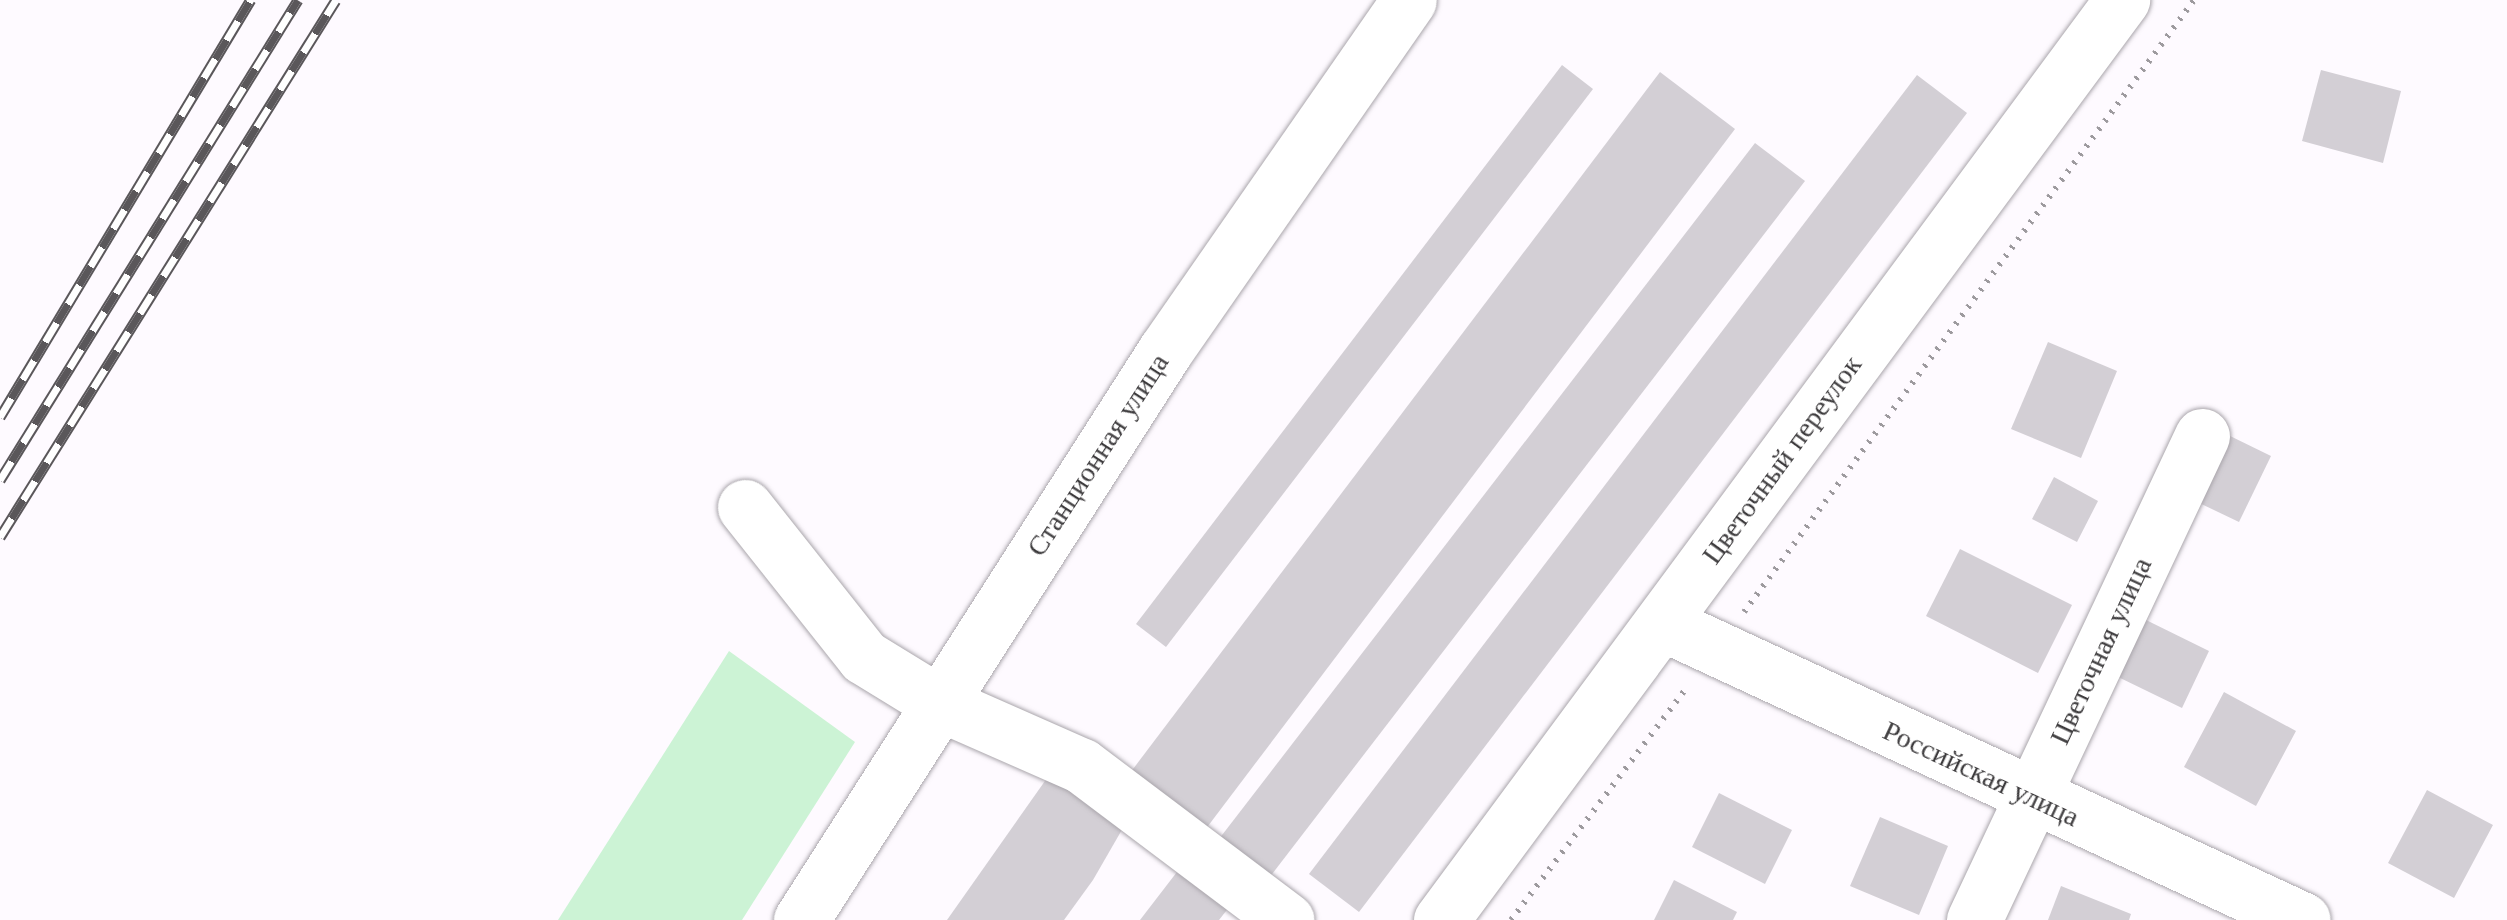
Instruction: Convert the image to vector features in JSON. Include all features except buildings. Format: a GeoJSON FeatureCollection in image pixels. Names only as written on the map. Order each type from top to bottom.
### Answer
{"type":"FeatureCollection","features":[{"type":"Feature","properties":{"kind":"street","name":"Станционная улица"},"geometry":{"type":"LineString","coordinates":[[801,920],[1165,351],[1409,0]]}},
{"type":"Feature","properties":{"kind":"street","name":"Цветочный переулок"},"geometry":{"type":"LineString","coordinates":[[1441,920],[2122,0]]}},
{"type":"Feature","properties":{"kind":"street","name":"Цветочная улица"},"geometry":{"type":"LineString","coordinates":[[1974,920],[2202,436]]}},
{"type":"Feature","properties":{"kind":"street"},"geometry":{"type":"LineString","coordinates":[[745,507],[864,657],[939,703],[1082,766],[1286,920]]}},
{"type":"Feature","properties":{"kind":"street","name":"Российская улица"},"geometry":{"type":"LineString","coordinates":[[1662,623],[2032,798],[2303,920]]}},
{"type":"Feature","properties":{"kind":"path"},"geometry":{"type":"LineString","coordinates":[[1511,920],[1954,338],[2194,0]]}},
{"type":"Feature","properties":{"kind":"green space"},"geometry":{"type":"Polygon","coordinates":[[[729,651],[855,742],[742,920],[558,920],[729,651]]]}},
{"type":"Feature","properties":{"kind":"railway"},"geometry":{"type":"LineString","coordinates":[[0,417],[251,0]]}},
{"type":"Feature","properties":{"kind":"railway"},"geometry":{"type":"LineString","coordinates":[[0,480],[298,0]]}},
{"type":"Feature","properties":{"kind":"railway"},"geometry":{"type":"LineString","coordinates":[[0,537],[336,0]]}}]}
